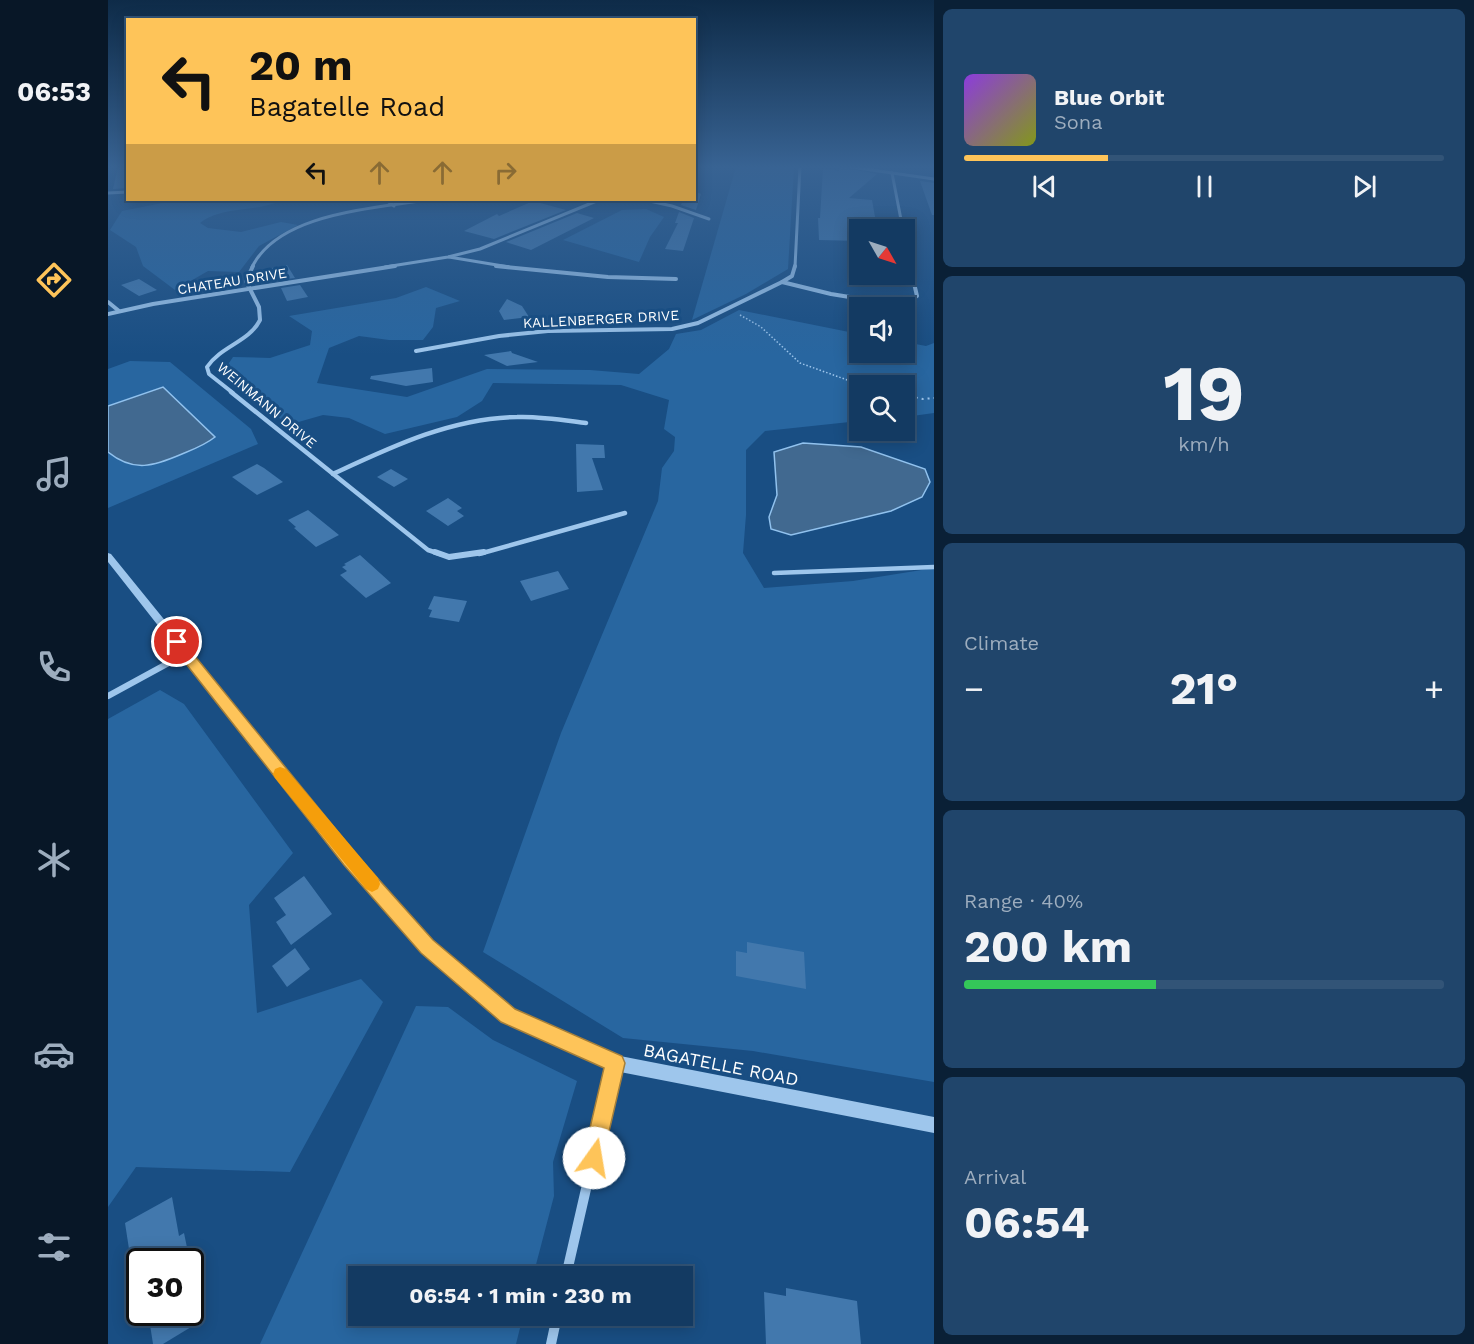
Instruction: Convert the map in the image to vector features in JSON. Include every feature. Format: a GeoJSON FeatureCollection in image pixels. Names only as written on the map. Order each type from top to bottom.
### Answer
{"type":"FeatureCollection","features":[{"type":"Feature","properties":{"kind":"street"},"geometry":{"type":"LineString","coordinates":[[248,289],[246,281],[256,259],[279,239],[297,230]]}},
{"type":"Feature","properties":{"kind":"street","name":"CHATEAU DRIVE"},"geometry":{"type":"LineString","coordinates":[[108,314],[448,256],[480,249],[527,230]]}},
{"type":"Feature","properties":{"kind":"street"},"geometry":{"type":"LineString","coordinates":[[782,282],[792,276],[795,268],[797,230]]}},
{"type":"Feature","properties":{"kind":"street"},"geometry":{"type":"LineString","coordinates":[[448,256],[483,264],[569,273],[632,279],[676,279]]}},
{"type":"Feature","properties":{"kind":"street"},"geometry":{"type":"LineString","coordinates":[[782,282],[805,289],[902,303],[914,301],[918,296],[915,284]]}},
{"type":"Feature","properties":{"kind":"street","name":"KALLENBERGER DRIVE"},"geometry":{"type":"LineString","coordinates":[[416,351],[499,336],[548,331],[672,329],[698,323],[782,282]]}},
{"type":"Feature","properties":{"kind":"street","name":"WEINMANN DRIVE"},"geometry":{"type":"LineString","coordinates":[[248,289],[260,310],[261,322],[258,328],[224,347],[210,359],[207,367],[209,374],[428,550],[449,557],[476,555],[625,513]]}},
{"type":"Feature","properties":{"kind":"street"},"geometry":{"type":"LineString","coordinates":[[108,302],[119,311]]}},
{"type":"Feature","properties":{"kind":"street"},"geometry":{"type":"LineString","coordinates":[[333,474],[396,444],[460,423],[490,417],[526,416],[559,418],[586,423]]}},
{"type":"Feature","properties":{"kind":"street","name":"BAGATELLE ROAD"},"geometry":{"type":"LineString","coordinates":[[108,556],[350,859],[427,947],[508,1016],[615,1063],[934,1125]]}},
{"type":"Feature","properties":{"kind":"street"},"geometry":{"type":"LineString","coordinates":[[108,696],[185,654]]}},
{"type":"Feature","properties":{"kind":"street"},"geometry":{"type":"LineString","coordinates":[[568,1266],[615,1063]]}},
{"type":"Feature","properties":{"kind":"street"},"geometry":{"type":"LineString","coordinates":[[551,1344],[555,1326]]}},
{"type":"Feature","properties":{"kind":"lane"},"geometry":{"type":"LineString","coordinates":[[774,573],[934,567]]}},
{"type":"Feature","properties":{"kind":"path"},"geometry":{"type":"LineString","coordinates":[[728,308],[761,327],[801,363],[849,381]]}},
{"type":"Feature","properties":{"kind":"path"},"geometry":{"type":"LineString","coordinates":[[915,397],[934,398]]}},
{"type":"Feature","properties":{"kind":"shaded area"},"geometry":{"type":"Polygon","coordinates":[[[110,230],[222,230],[241,232],[250,230],[289,230],[259,246],[239,272],[208,271],[175,290],[143,266],[136,247],[110,230]]]}},
{"type":"Feature","properties":{"kind":"shaded area"},"geometry":{"type":"Polygon","coordinates":[[[583,230],[655,230],[639,262],[563,240],[583,230]]]}},
{"type":"Feature","properties":{"kind":"shaded area"},"geometry":{"type":"Polygon","coordinates":[[[718,230],[790,230],[788,269],[746,294],[692,320],[718,230]]]}},
{"type":"Feature","properties":{"kind":"shaded area"},"geometry":{"type":"Polygon","coordinates":[[[426,287],[460,301],[436,308],[433,327],[423,340],[389,340],[359,336],[329,348],[317,383],[407,397],[487,369],[590,370],[639,374],[669,349],[676,334],[701,330],[739,310],[849,332],[849,363],[915,363],[915,344],[926,346],[934,343],[934,413],[915,416],[915,375],[849,375],[849,422],[765,431],[746,450],[746,515],[743,553],[764,588],[853,581],[934,568],[934,1082],[753,1051],[623,1038],[483,952],[561,733],[658,501],[662,468],[674,451],[675,437],[664,429],[669,400],[621,385],[493,383],[482,401],[457,417],[385,434],[349,418],[323,415],[288,425],[223,372],[233,357],[270,358],[310,345],[312,331],[289,316],[396,298],[426,287]]]}},
{"type":"Feature","properties":{"kind":"shaded area"},"geometry":{"type":"Polygon","coordinates":[[[130,361],[170,362],[251,429],[258,444],[108,508],[108,452],[127,463],[153,464],[195,449],[215,437],[163,387],[108,406],[108,369],[130,361]]]}},
{"type":"Feature","properties":{"kind":"shaded area"},"geometry":{"type":"Polygon","coordinates":[[[163,387],[215,437],[195,449],[153,464],[135,465],[117,459],[108,452],[108,406],[163,387]]]}},
{"type":"Feature","properties":{"kind":"shaded area"},"geometry":{"type":"Polygon","coordinates":[[[803,443],[861,447],[925,469],[930,482],[922,497],[891,511],[791,535],[771,529],[769,517],[777,495],[774,452],[803,443]]]}},
{"type":"Feature","properties":{"kind":"shaded area"},"geometry":{"type":"Polygon","coordinates":[[[160,690],[184,704],[293,853],[249,905],[257,1013],[361,979],[383,1002],[290,1172],[136,1167],[108,1207],[108,719],[160,690]]]}},
{"type":"Feature","properties":{"kind":"shaded area"},"geometry":{"type":"Polygon","coordinates":[[[416,1006],[448,1007],[493,1040],[577,1081],[553,1162],[554,1196],[536,1266],[348,1266],[348,1326],[520,1326],[516,1344],[260,1344],[416,1006]]]}},
{"type":"Feature","properties":{"kind":"building"},"geometry":{"type":"Polygon","coordinates":[[[466,230],[517,230],[494,239],[464,231],[466,230]]]}},
{"type":"Feature","properties":{"kind":"building"},"geometry":{"type":"Polygon","coordinates":[[[536,230],[571,230],[531,250],[506,242],[536,230]]]}},
{"type":"Feature","properties":{"kind":"building"},"geometry":{"type":"Polygon","coordinates":[[[675,230],[690,230],[683,251],[665,249],[675,230]]]}},
{"type":"Feature","properties":{"kind":"building"},"geometry":{"type":"Polygon","coordinates":[[[819,230],[849,230],[849,241],[819,240],[819,230]]]}},
{"type":"Feature","properties":{"kind":"building"},"geometry":{"type":"Polygon","coordinates":[[[287,265],[295,278],[278,280],[272,268],[287,265]]]}},
{"type":"Feature","properties":{"kind":"building"},"geometry":{"type":"Polygon","coordinates":[[[139,279],[157,290],[139,296],[121,285],[139,279]]]}},
{"type":"Feature","properties":{"kind":"building"},"geometry":{"type":"Polygon","coordinates":[[[300,285],[308,297],[287,301],[281,288],[300,285]]]}},
{"type":"Feature","properties":{"kind":"building"},"geometry":{"type":"Polygon","coordinates":[[[507,299],[522,306],[529,317],[504,320],[499,311],[507,299]]]}},
{"type":"Feature","properties":{"kind":"building"},"geometry":{"type":"Polygon","coordinates":[[[511,351],[538,362],[507,366],[484,355],[511,351]]]}},
{"type":"Feature","properties":{"kind":"building"},"geometry":{"type":"Polygon","coordinates":[[[432,368],[433,382],[406,386],[370,379],[371,376],[432,368]]]}},
{"type":"Feature","properties":{"kind":"building"},"geometry":{"type":"Polygon","coordinates":[[[576,444],[604,445],[605,458],[592,458],[603,490],[577,492],[576,444]]]}},
{"type":"Feature","properties":{"kind":"building"},"geometry":{"type":"Polygon","coordinates":[[[257,464],[283,482],[257,495],[232,477],[257,464]]]}},
{"type":"Feature","properties":{"kind":"building"},"geometry":{"type":"Polygon","coordinates":[[[391,469],[408,479],[394,487],[377,477],[391,469]]]}},
{"type":"Feature","properties":{"kind":"building"},"geometry":{"type":"Polygon","coordinates":[[[448,498],[462,508],[457,511],[464,516],[448,526],[426,511],[448,498]]]}},
{"type":"Feature","properties":{"kind":"building"},"geometry":{"type":"Polygon","coordinates":[[[308,510],[339,535],[316,547],[288,520],[308,510]]]}},
{"type":"Feature","properties":{"kind":"building"},"geometry":{"type":"Polygon","coordinates":[[[360,555],[391,583],[366,598],[340,575],[347,571],[342,567],[346,565],[344,564],[360,555]]]}},
{"type":"Feature","properties":{"kind":"building"},"geometry":{"type":"Polygon","coordinates":[[[558,571],[569,589],[531,601],[520,581],[558,571]]]}},
{"type":"Feature","properties":{"kind":"building"},"geometry":{"type":"Polygon","coordinates":[[[434,596],[467,601],[459,622],[429,617],[432,610],[428,609],[434,596]]]}},
{"type":"Feature","properties":{"kind":"building"},"geometry":{"type":"Polygon","coordinates":[[[304,876],[332,914],[291,945],[276,922],[286,915],[274,898],[304,876]]]}},
{"type":"Feature","properties":{"kind":"building"},"geometry":{"type":"Polygon","coordinates":[[[747,942],[804,952],[806,989],[736,976],[736,951],[747,953],[747,942]]]}},
{"type":"Feature","properties":{"kind":"building"},"geometry":{"type":"Polygon","coordinates":[[[295,948],[310,969],[287,987],[272,966],[295,948]]]}},
{"type":"Feature","properties":{"kind":"building"},"geometry":{"type":"Polygon","coordinates":[[[172,1197],[179,1236],[184,1233],[187,1248],[129,1248],[125,1223],[172,1197]]]}},
{"type":"Feature","properties":{"kind":"building"},"geometry":{"type":"Polygon","coordinates":[[[786,1288],[857,1301],[861,1344],[766,1344],[764,1292],[786,1296],[786,1288]]]}},
{"type":"Feature","properties":{"kind":"building"},"geometry":{"type":"Polygon","coordinates":[[[150,1326],[193,1326],[163,1344],[153,1344],[150,1326]]]}},
{"type":"Feature","properties":{"kind":"slow traffic"},"geometry":{"type":"LineString","coordinates":[[280,774],[372,884]]}},
{"type":"Feature","properties":{"kind":"route"},"geometry":{"type":"LineString","coordinates":[[177,642],[286,781],[427,947],[508,1016],[615,1063],[594,1158]]}}]}
